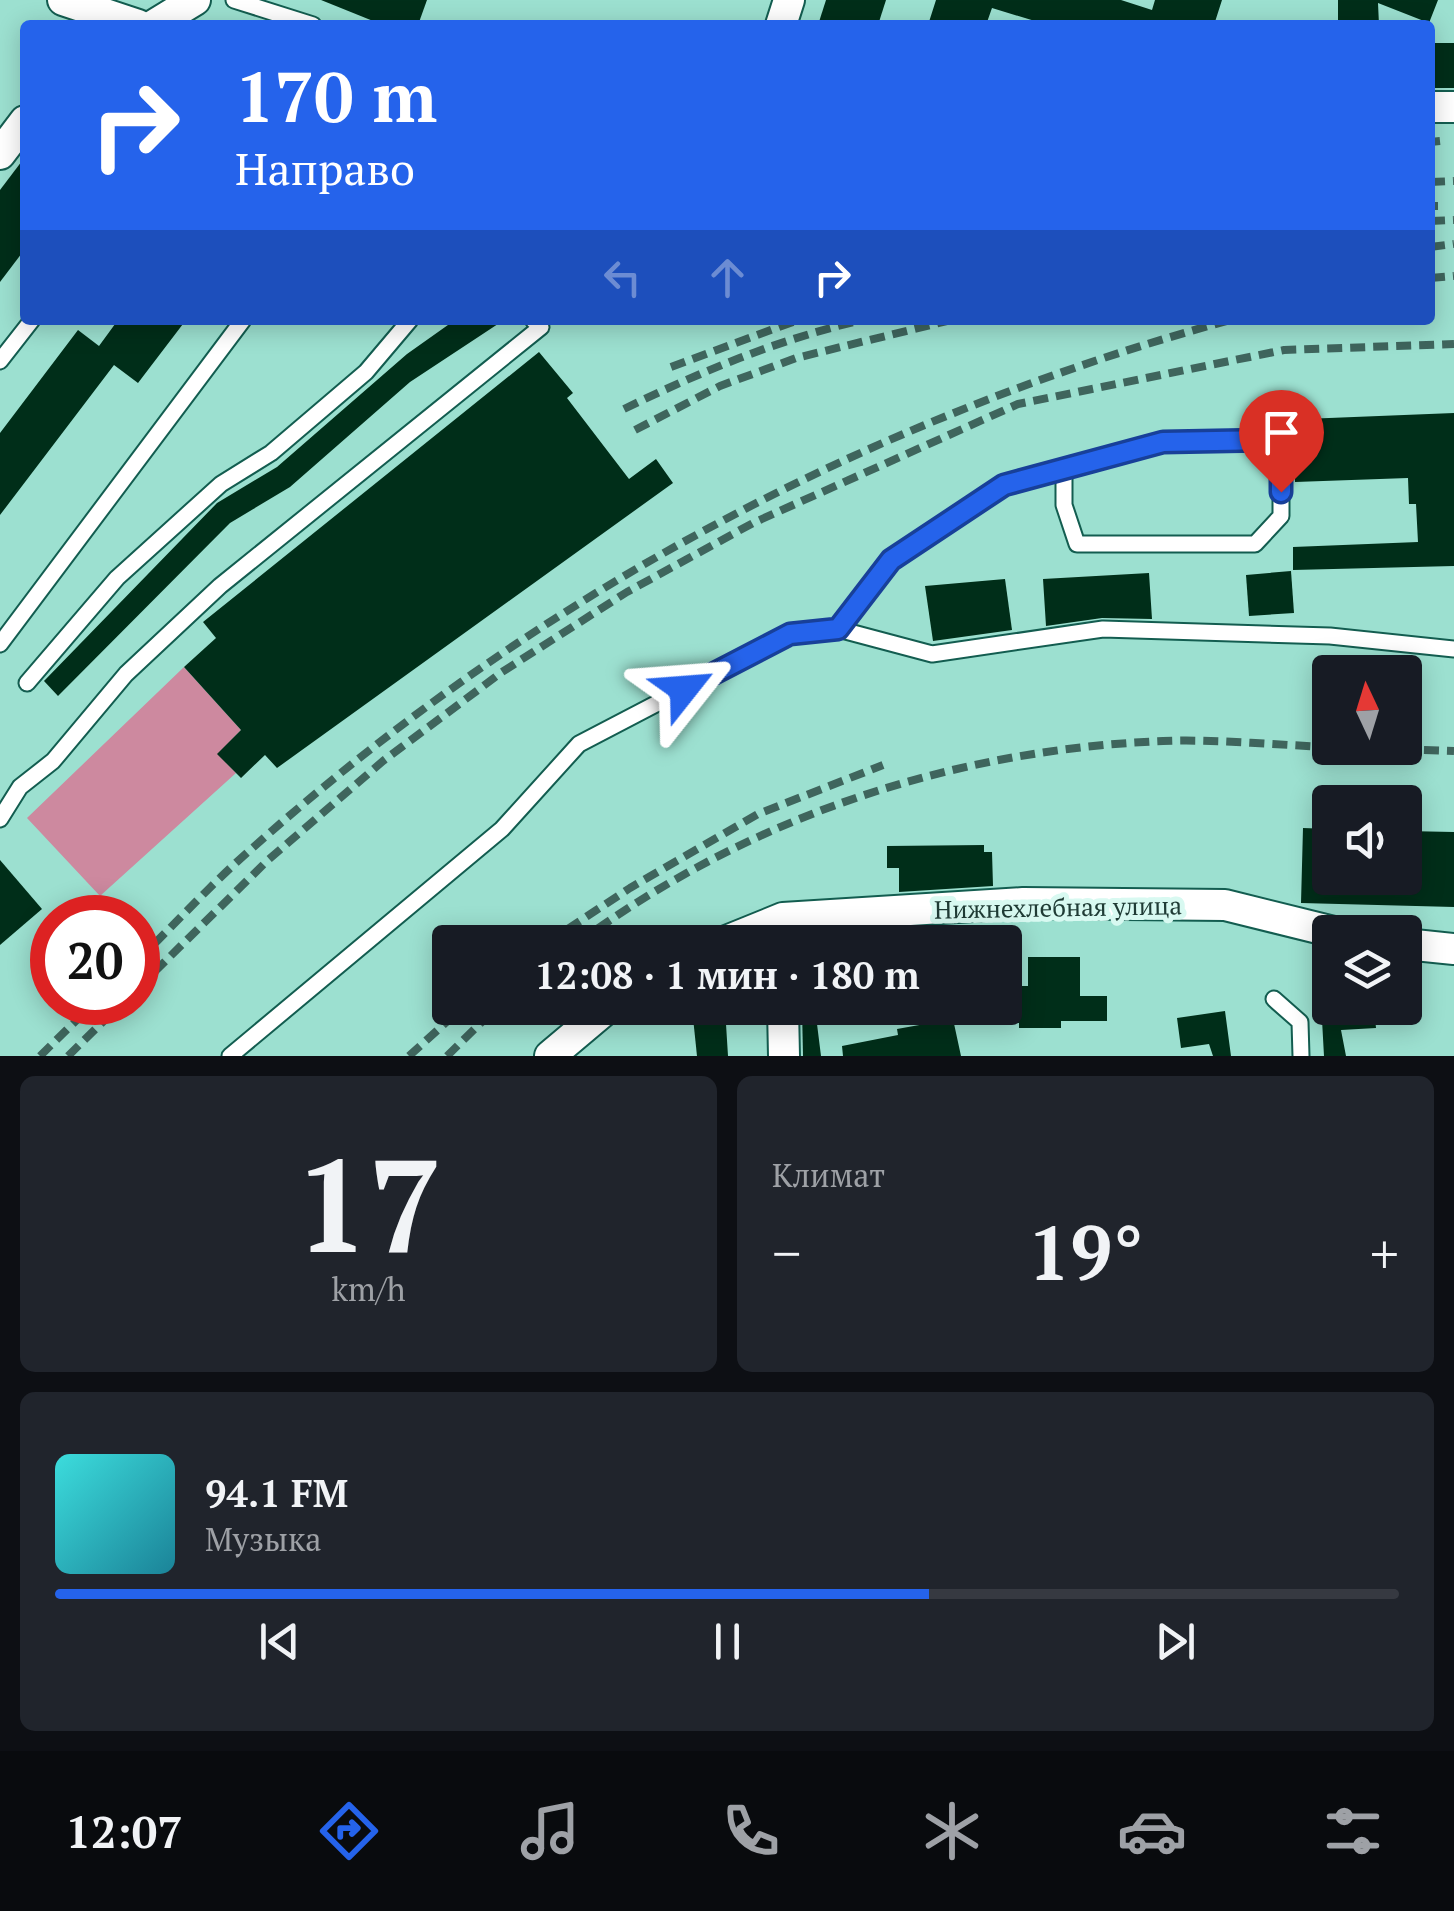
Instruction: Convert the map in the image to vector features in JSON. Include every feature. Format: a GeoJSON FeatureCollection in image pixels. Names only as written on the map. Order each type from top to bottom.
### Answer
{"type":"FeatureCollection","features":[{"type":"Feature","properties":{"kind":"street"},"geometry":{"type":"LineString","coordinates":[[63,0],[123,20]]}},
{"type":"Feature","properties":{"kind":"street"},"geometry":{"type":"LineString","coordinates":[[162,20],[195,0]]}},
{"type":"Feature","properties":{"kind":"street"},"geometry":{"type":"LineString","coordinates":[[0,154],[20,128]]}},
{"type":"Feature","properties":{"kind":"street","name":"Нижнехлебная улица"},"geometry":{"type":"LineString","coordinates":[[827,925],[1023,903],[1224,905],[1312,927]]}},
{"type":"Feature","properties":{"kind":"street"},"geometry":{"type":"LineString","coordinates":[[1422,946],[1454,949]]}},
{"type":"Feature","properties":{"kind":"street"},"geometry":{"type":"LineString","coordinates":[[550,1056],[587,1025]]}},
{"type":"Feature","properties":{"kind":"street"},"geometry":{"type":"LineString","coordinates":[[784,1025],[784,1056]]}},
{"type":"Feature","properties":{"kind":"lane"},"geometry":{"type":"LineString","coordinates":[[234,0],[297,20]]}},
{"type":"Feature","properties":{"kind":"lane"},"geometry":{"type":"LineString","coordinates":[[0,361],[28,325]]}},
{"type":"Feature","properties":{"kind":"lane"},"geometry":{"type":"LineString","coordinates":[[0,644],[239,325]]}},
{"type":"Feature","properties":{"kind":"lane"},"geometry":{"type":"LineString","coordinates":[[26,683],[117,578],[221,484],[271,453],[366,372],[406,325]]}},
{"type":"Feature","properties":{"kind":"lane"},"geometry":{"type":"LineString","coordinates":[[0,819],[20,787],[53,760],[126,674],[220,586],[541,327],[539,325]]}},
{"type":"Feature","properties":{"kind":"lane"},"geometry":{"type":"LineString","coordinates":[[838,629],[891,560],[1004,485],[1163,442],[1268,440],[1281,468],[1281,516],[1255,544],[1077,544],[1064,505],[1064,469]]}},
{"type":"Feature","properties":{"kind":"lane"},"geometry":{"type":"LineString","coordinates":[[230,1056],[502,829],[579,744],[790,634],[838,629],[932,654],[1102,629],[1330,636],[1454,649]]}},
{"type":"Feature","properties":{"kind":"lane"},"geometry":{"type":"LineString","coordinates":[[1274,999],[1300,1022],[1301,1056]]}},
{"type":"Feature","properties":{"kind":"shaded area"},"geometry":{"type":"Polygon","coordinates":[[[184,667],[241,730],[218,754],[236,773],[101,895],[27,818],[184,667]]]}},
{"type":"Feature","properties":{"kind":"building"},"geometry":{"type":"Polygon","coordinates":[[[321,0],[427,0],[420,20],[371,20],[321,0]]]}},
{"type":"Feature","properties":{"kind":"building"},"geometry":{"type":"Polygon","coordinates":[[[826,0],[886,0],[880,20],[820,20],[826,0]]]}},
{"type":"Feature","properties":{"kind":"building"},"geometry":{"type":"Polygon","coordinates":[[[936,0],[1121,0],[1152,10],[1155,0],[1222,0],[1216,20],[1032,20],[992,8],[988,20],[930,20],[936,0]]]}},
{"type":"Feature","properties":{"kind":"building"},"geometry":{"type":"Polygon","coordinates":[[[1338,0],[1438,0],[1430,20],[1378,3],[1379,20],[1338,20],[1338,0]]]}},
{"type":"Feature","properties":{"kind":"building"},"geometry":{"type":"Polygon","coordinates":[[[1435,43],[1454,43],[1454,88],[1435,88],[1435,43]]]}},
{"type":"Feature","properties":{"kind":"building"},"geometry":{"type":"Polygon","coordinates":[[[20,164],[20,256],[0,282],[0,190],[20,164]]]}},
{"type":"Feature","properties":{"kind":"building"},"geometry":{"type":"Polygon","coordinates":[[[114,325],[182,325],[138,383],[114,365],[0,515],[0,433],[78,330],[99,346],[114,325]]]}},
{"type":"Feature","properties":{"kind":"building"},"geometry":{"type":"Polygon","coordinates":[[[448,325],[496,325],[410,382],[290,487],[230,523],[58,696],[44,681],[217,503],[277,467],[407,354],[448,325]]]}},
{"type":"Feature","properties":{"kind":"building"},"geometry":{"type":"Polygon","coordinates":[[[539,352],[573,393],[567,398],[629,479],[656,459],[673,483],[277,768],[265,755],[241,778],[217,754],[241,730],[184,667],[216,638],[203,622],[539,352]]]}},
{"type":"Feature","properties":{"kind":"building"},"geometry":{"type":"Polygon","coordinates":[[[1454,413],[1454,566],[1293,570],[1293,547],[1418,542],[1416,504],[1409,504],[1408,478],[1295,482],[1293,440],[1305,440],[1304,419],[1454,413]]]}},
{"type":"Feature","properties":{"kind":"building"},"geometry":{"type":"Polygon","coordinates":[[[1291,571],[1294,613],[1249,616],[1246,575],[1291,571]]]}},
{"type":"Feature","properties":{"kind":"building"},"geometry":{"type":"Polygon","coordinates":[[[1149,573],[1152,619],[1102,618],[1046,626],[1043,579],[1149,573]]]}},
{"type":"Feature","properties":{"kind":"building"},"geometry":{"type":"Polygon","coordinates":[[[1005,579],[1012,630],[933,641],[925,586],[1005,579]]]}},
{"type":"Feature","properties":{"kind":"building"},"geometry":{"type":"Polygon","coordinates":[[[1303,828],[1312,828],[1312,895],[1422,895],[1422,831],[1454,832],[1454,907],[1301,903],[1303,828]]]}},
{"type":"Feature","properties":{"kind":"building"},"geometry":{"type":"Polygon","coordinates":[[[984,845],[984,852],[992,852],[993,886],[899,892],[899,868],[887,868],[887,846],[984,845]]]}},
{"type":"Feature","properties":{"kind":"building"},"geometry":{"type":"Polygon","coordinates":[[[0,860],[30,895],[30,919],[0,945],[0,860]]]}},
{"type":"Feature","properties":{"kind":"building"},"geometry":{"type":"Polygon","coordinates":[[[1028,957],[1080,957],[1080,996],[1107,996],[1107,1021],[1061,1021],[1061,1028],[1019,1028],[1022,986],[1028,986],[1028,957]]]}},
{"type":"Feature","properties":{"kind":"building"},"geometry":{"type":"Polygon","coordinates":[[[1225,1011],[1231,1056],[1213,1056],[1209,1044],[1181,1048],[1177,1018],[1225,1011]]]}},
{"type":"Feature","properties":{"kind":"building"},"geometry":{"type":"Polygon","coordinates":[[[694,1025],[726,1025],[728,1056],[697,1056],[694,1025]]]}},
{"type":"Feature","properties":{"kind":"building"},"geometry":{"type":"Polygon","coordinates":[[[802,1025],[817,1025],[821,1056],[803,1056],[802,1025]]]}},
{"type":"Feature","properties":{"kind":"building"},"geometry":{"type":"Polygon","coordinates":[[[954,1025],[961,1056],[843,1056],[842,1046],[898,1035],[897,1029],[954,1025]]]}},
{"type":"Feature","properties":{"kind":"building"},"geometry":{"type":"Polygon","coordinates":[[[1322,1025],[1376,1025],[1376,1028],[1341,1030],[1346,1056],[1324,1056],[1322,1025]]]}},
{"type":"Feature","properties":{"kind":"railway"},"geometry":{"type":"LineString","coordinates":[[1435,142],[1440,141]]}},
{"type":"Feature","properties":{"kind":"railway"},"geometry":{"type":"LineString","coordinates":[[1435,182],[1454,181]]}},
{"type":"Feature","properties":{"kind":"railway"},"geometry":{"type":"LineString","coordinates":[[1435,221],[1454,220]]}},
{"type":"Feature","properties":{"kind":"railway"},"geometry":{"type":"LineString","coordinates":[[1435,246],[1454,244]]}},
{"type":"Feature","properties":{"kind":"railway"},"geometry":{"type":"LineString","coordinates":[[1435,278],[1454,276]]}},
{"type":"Feature","properties":{"kind":"railway"},"geometry":{"type":"LineString","coordinates":[[671,367],[784,325]]}},
{"type":"Feature","properties":{"kind":"railway"},"geometry":{"type":"LineString","coordinates":[[624,409],[740,358],[844,325]]}},
{"type":"Feature","properties":{"kind":"railway"},"geometry":{"type":"LineString","coordinates":[[635,430],[720,386],[796,358],[931,325]]}},
{"type":"Feature","properties":{"kind":"railway"},"geometry":{"type":"LineString","coordinates":[[160,938],[241,858],[364,754],[476,671],[593,595],[713,526],[837,463],[965,408],[1096,360],[1213,325]]}},
{"type":"Feature","properties":{"kind":"railway"},"geometry":{"type":"LineString","coordinates":[[160,966],[268,860],[383,761],[502,672],[627,592],[753,523],[1018,404],[1284,350],[1454,344]]}},
{"type":"Feature","properties":{"kind":"railway"},"geometry":{"type":"LineString","coordinates":[[604,925],[713,859],[783,826],[856,798],[930,776],[1084,747],[1163,741],[1312,746]]}},
{"type":"Feature","properties":{"kind":"railway"},"geometry":{"type":"LineString","coordinates":[[1422,750],[1454,751]]}},
{"type":"Feature","properties":{"kind":"railway"},"geometry":{"type":"LineString","coordinates":[[574,925],[758,814],[883,765]]}},
{"type":"Feature","properties":{"kind":"railway"},"geometry":{"type":"LineString","coordinates":[[40,1056],[72,1025]]}},
{"type":"Feature","properties":{"kind":"railway"},"geometry":{"type":"LineString","coordinates":[[68,1056],[100,1025]]}},
{"type":"Feature","properties":{"kind":"railway"},"geometry":{"type":"LineString","coordinates":[[409,1056],[443,1025]]}},
{"type":"Feature","properties":{"kind":"railway"},"geometry":{"type":"LineString","coordinates":[[447,1056],[479,1025]]}},
{"type":"Feature","properties":{"kind":"route"},"geometry":{"type":"LineString","coordinates":[[684,689],[790,634],[838,629],[891,560],[1004,485],[1163,442],[1268,440],[1281,468],[1281,492]]}}]}
